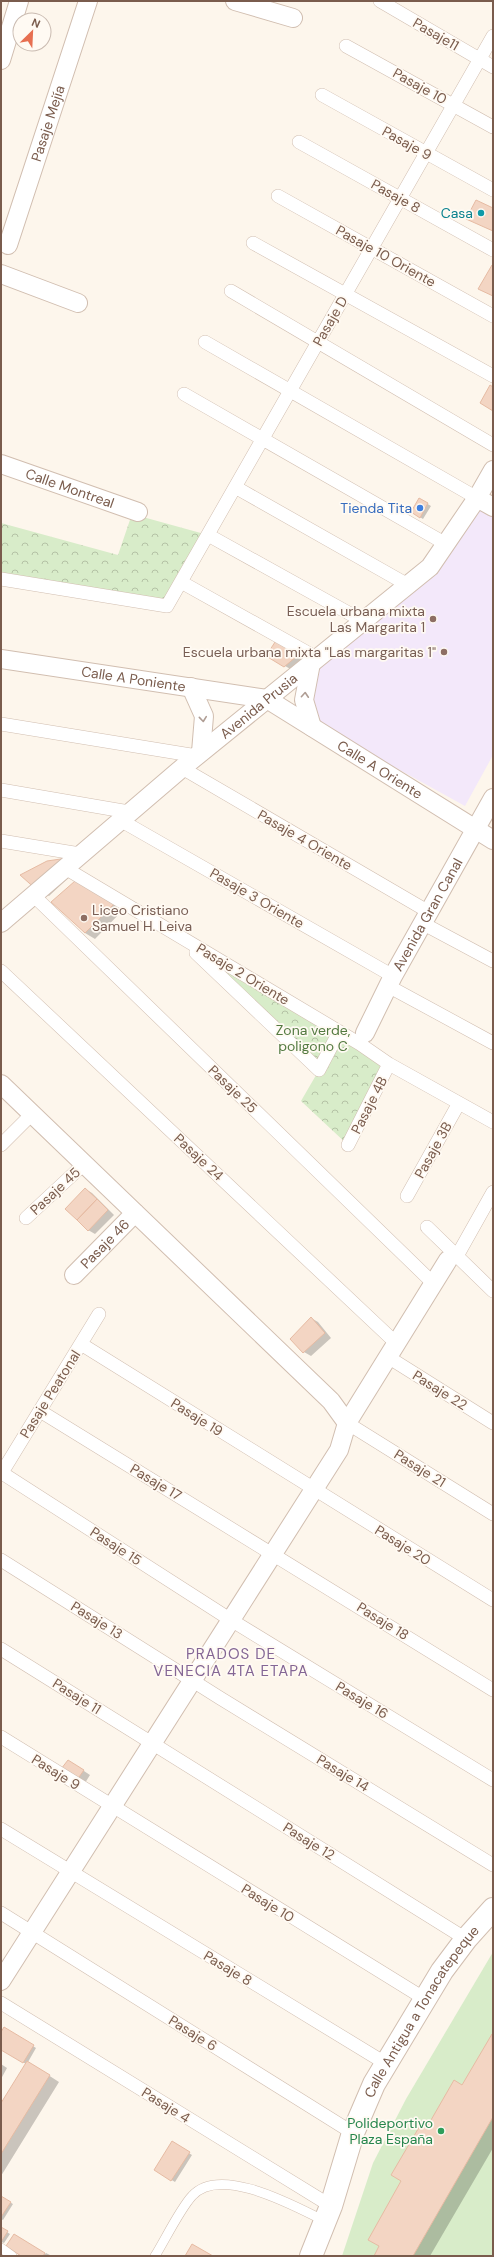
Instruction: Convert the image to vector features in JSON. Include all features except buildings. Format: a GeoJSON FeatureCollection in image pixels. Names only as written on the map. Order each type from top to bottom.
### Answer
{"type":"FeatureCollection","features":[{"type":"Feature","properties":{"kind":"street"},"geometry":{"type":"LineString","coordinates":[[1,60],[19,1]]}},
{"type":"Feature","properties":{"kind":"street","name":"Pasaje Mejía"},"geometry":{"type":"LineString","coordinates":[[1,272],[5,244],[88,1]]}},
{"type":"Feature","properties":{"kind":"street"},"geometry":{"type":"LineString","coordinates":[[235,1],[293,18]]}},
{"type":"Feature","properties":{"kind":"street","name":"Pasaje11"},"geometry":{"type":"LineString","coordinates":[[380,1],[493,67]]}},
{"type":"Feature","properties":{"kind":"street","name":"Pasaje D"},"geometry":{"type":"LineString","coordinates":[[1,579],[167,606],[493,36]]}},
{"type":"Feature","properties":{"kind":"street","name":"Pasaje 10"},"geometry":{"type":"LineString","coordinates":[[346,46],[493,127]]}},
{"type":"Feature","properties":{"kind":"street","name":"Pasaje 9"},"geometry":{"type":"LineString","coordinates":[[322,95],[493,190]]}},
{"type":"Feature","properties":{"kind":"street","name":"Pasaje 8"},"geometry":{"type":"LineString","coordinates":[[299,142],[493,250]]}},
{"type":"Feature","properties":{"kind":"street","name":"Pasaje 10 Oriente"},"geometry":{"type":"LineString","coordinates":[[278,196],[493,316]]}},
{"type":"Feature","properties":{"kind":"street"},"geometry":{"type":"LineString","coordinates":[[253,243],[493,376]]}},
{"type":"Feature","properties":{"kind":"street"},"geometry":{"type":"LineString","coordinates":[[1,272],[78,303]]}},
{"type":"Feature","properties":{"kind":"street"},"geometry":{"type":"LineString","coordinates":[[231,291],[493,445]]}},
{"type":"Feature","properties":{"kind":"street"},"geometry":{"type":"LineString","coordinates":[[205,342],[493,507]]}},
{"type":"Feature","properties":{"kind":"street"},"geometry":{"type":"LineString","coordinates":[[184,394],[446,544]]}},
{"type":"Feature","properties":{"kind":"street","name":"Calle Montreal"},"geometry":{"type":"LineString","coordinates":[[1,464],[138,512]]}},
{"type":"Feature","properties":{"kind":"street","name":"Avenida Prusia"},"geometry":{"type":"LineString","coordinates":[[1,923],[124,816],[430,567],[477,498],[493,470]]}},
{"type":"Feature","properties":{"kind":"street"},"geometry":{"type":"LineString","coordinates":[[235,487],[408,584]]}},
{"type":"Feature","properties":{"kind":"street"},"geometry":{"type":"LineString","coordinates":[[208,535],[363,621]]}},
{"type":"Feature","properties":{"kind":"street"},"geometry":{"type":"LineString","coordinates":[[181,582],[314,661],[304,700],[312,727]]}},
{"type":"Feature","properties":{"kind":"street","name":"Calle A Poniente"},"geometry":{"type":"LineString","coordinates":[[1,659],[267,699]]}},
{"type":"Feature","properties":{"kind":"street"},"geometry":{"type":"LineString","coordinates":[[1,724],[199,754],[204,716],[191,687]]}},
{"type":"Feature","properties":{"kind":"street","name":"Calle A Oriente"},"geometry":{"type":"LineString","coordinates":[[267,699],[493,840]]}},
{"type":"Feature","properties":{"kind":"street","name":"Pasaje 4 Oriente"},"geometry":{"type":"LineString","coordinates":[[182,768],[426,917],[493,961]]}},
{"type":"Feature","properties":{"kind":"street","name":"Pasaje 3 Oriente"},"geometry":{"type":"LineString","coordinates":[[1,790],[124,816],[493,1043]]}},
{"type":"Feature","properties":{"kind":"street","name":"Avenida Gran Canal"},"geometry":{"type":"LineString","coordinates":[[362,1038],[391,981],[493,798]]}},
{"type":"Feature","properties":{"kind":"street"},"geometry":{"type":"LineString","coordinates":[[1,841],[80,854]]}},
{"type":"Feature","properties":{"kind":"street","name":"Pasaje 2 Oriente"},"geometry":{"type":"LineString","coordinates":[[65,868],[340,1032],[362,1038],[390,1064],[493,1122]]}},
{"type":"Feature","properties":{"kind":"street","name":"Pasaje 25"},"geometry":{"type":"LineString","coordinates":[[33,895],[434,1283]]}},
{"type":"Feature","properties":{"kind":"street"},"geometry":{"type":"LineString","coordinates":[[177,935],[319,1070],[340,1032]]}},
{"type":"Feature","properties":{"kind":"street","name":"Pasaje 24"},"geometry":{"type":"LineString","coordinates":[[1,971],[392,1350]]}},
{"type":"Feature","properties":{"kind":"street","name":"Pasaje 4B"},"geometry":{"type":"LineString","coordinates":[[348,1145],[390,1064]]}},
{"type":"Feature","properties":{"kind":"street"},"geometry":{"type":"LineString","coordinates":[[1,1084],[331,1401],[347,1423]]}},
{"type":"Feature","properties":{"kind":"street","name":"Pasaje 3B"},"geometry":{"type":"LineString","coordinates":[[407,1196],[459,1103]]}},
{"type":"Feature","properties":{"kind":"street"},"geometry":{"type":"LineString","coordinates":[[1,1145],[32,1114]]}},
{"type":"Feature","properties":{"kind":"street","name":"Pasaje 45"},"geometry":{"type":"LineString","coordinates":[[26,1218],[84,1164]]}},
{"type":"Feature","properties":{"kind":"street"},"geometry":{"type":"LineString","coordinates":[[1,1981],[339,1450],[347,1423],[434,1283],[453,1258],[493,1192]]}},
{"type":"Feature","properties":{"kind":"street","name":"Pasaje 46"},"geometry":{"type":"LineString","coordinates":[[74,1275],[135,1213]]}},
{"type":"Feature","properties":{"kind":"street"},"geometry":{"type":"LineString","coordinates":[[427,1227],[453,1258],[493,1291]]}},
{"type":"Feature","properties":{"kind":"street","name":"Pasaje Peatonal"},"geometry":{"type":"LineString","coordinates":[[1,1473],[99,1314]]}},
{"type":"Feature","properties":{"kind":"street","name":"Pasaje 19"},"geometry":{"type":"LineString","coordinates":[[80,1344],[314,1490]]}},
{"type":"Feature","properties":{"kind":"street","name":"Pasaje 22"},"geometry":{"type":"LineString","coordinates":[[392,1350],[493,1423]]}},
{"type":"Feature","properties":{"kind":"street","name":"Pasaje 17"},"geometry":{"type":"LineString","coordinates":[[40,1411],[273,1553]]}},
{"type":"Feature","properties":{"kind":"street","name":"Pasaje 21"},"geometry":{"type":"LineString","coordinates":[[347,1423],[493,1514]]}},
{"type":"Feature","properties":{"kind":"street","name":"Pasaje 15"},"geometry":{"type":"LineString","coordinates":[[1,1473],[231,1620]]}},
{"type":"Feature","properties":{"kind":"street","name":"Pasaje 20"},"geometry":{"type":"LineString","coordinates":[[314,1490],[493,1600]]}},
{"type":"Feature","properties":{"kind":"street","name":"Pasaje 18"},"geometry":{"type":"LineString","coordinates":[[273,1553],[493,1690]]}},
{"type":"Feature","properties":{"kind":"street","name":"Pasaje 13"},"geometry":{"type":"LineString","coordinates":[[1,1560],[192,1680]]}},
{"type":"Feature","properties":{"kind":"street","name":"Pasaje 16"},"geometry":{"type":"LineString","coordinates":[[231,1620],[493,1780]]}},
{"type":"Feature","properties":{"kind":"street","name":"Pasaje 11"},"geometry":{"type":"LineString","coordinates":[[1,1649],[152,1744]]}},
{"type":"Feature","properties":{"kind":"street","name":"Pasaje 14"},"geometry":{"type":"LineString","coordinates":[[192,1680],[493,1865]]}},
{"type":"Feature","properties":{"kind":"street","name":"Pasaje 9"},"geometry":{"type":"LineString","coordinates":[[1,1737],[112,1806]]}},
{"type":"Feature","properties":{"kind":"street","name":"Pasaje 12"},"geometry":{"type":"LineString","coordinates":[[152,1744],[466,1939]]}},
{"type":"Feature","properties":{"kind":"street","name":"Pasaje 10"},"geometry":{"type":"LineString","coordinates":[[112,1806],[425,1999]]}},
{"type":"Feature","properties":{"kind":"street","name":"Pasaje 8"},"geometry":{"type":"LineString","coordinates":[[1,1829],[385,2063]]}},
{"type":"Feature","properties":{"kind":"street","name":"Calle Antigua a Tonacatepeque"},"geometry":{"type":"LineString","coordinates":[[311,2256],[328,2214],[353,2133],[374,2084],[385,2063],[425,1999],[466,1939],[493,1909]]}},
{"type":"Feature","properties":{"kind":"street","name":"Pasaje 6"},"geometry":{"type":"LineString","coordinates":[[1,1913],[353,2133]]}},
{"type":"Feature","properties":{"kind":"street","name":"Pasaje 4"},"geometry":{"type":"LineString","coordinates":[[1,2003],[328,2214]]}},
{"type":"Feature","properties":{"kind":"lane"},"geometry":{"type":"LineString","coordinates":[[155,2256],[192,2195],[207,2187],[226,2185],[250,2187],[328,2214]]}},
{"type":"Feature","properties":{"kind":"lane"},"geometry":{"type":"LineString","coordinates":[[1,2248],[12,2256]]}},
{"type":"Feature","properties":{"kind":"shaded area","name":"Escuela urbana mixta Las Margarita 1"},"geometry":{"type":"Polygon","coordinates":[[[480,509],[493,517],[493,755],[465,806],[329,731],[312,714],[312,672],[431,574],[480,509]]]}},
{"type":"Feature","properties":{"kind":"green space"},"geometry":{"type":"Polygon","coordinates":[[[132,514],[208,535],[167,606],[1,579],[1,523],[118,555],[132,514]]]}},
{"type":"Feature","properties":{"kind":"green space","name":"Zona verde, poligono C"},"geometry":{"type":"Polygon","coordinates":[[[177,935],[389,1064],[348,1145],[301,1101],[319,1070],[177,935]]]}},
{"type":"Feature","properties":{"kind":"green space","name":"Polideportivo Plaza España"},"geometry":{"type":"Polygon","coordinates":[[[493,1952],[493,2256],[342,2256],[373,2163],[406,2099],[493,1952]]]}},
{"type":"Feature","properties":{"kind":"place","name":"Casa"},"geometry":{"type":"Point","coordinates":[481,213]}},
{"type":"Feature","properties":{"kind":"place","name":"Tienda Tita"},"geometry":{"type":"Point","coordinates":[420,508]}},
{"type":"Feature","properties":{"kind":"place","name":"Escuela urbana mixta Las Margarita 1"},"geometry":{"type":"Point","coordinates":[433,619]}},
{"type":"Feature","properties":{"kind":"place","name":"Escuela urbana mixta \"Las margaritas 1\""},"geometry":{"type":"Point","coordinates":[444,652]}},
{"type":"Feature","properties":{"kind":"place","name":"Liceo Cristiano Samuel H. Leiva"},"geometry":{"type":"Point","coordinates":[84,918]}},
{"type":"Feature","properties":{"kind":"place","name":"Polideportivo Plaza España"},"geometry":{"type":"Point","coordinates":[441,2131]}},
{"type":"Feature","properties":{"kind":"district","name":"PRADOS DE VENECIA 4TA ETAPA"},"geometry":{"type":"Point","coordinates":[231,1662]}}]}
